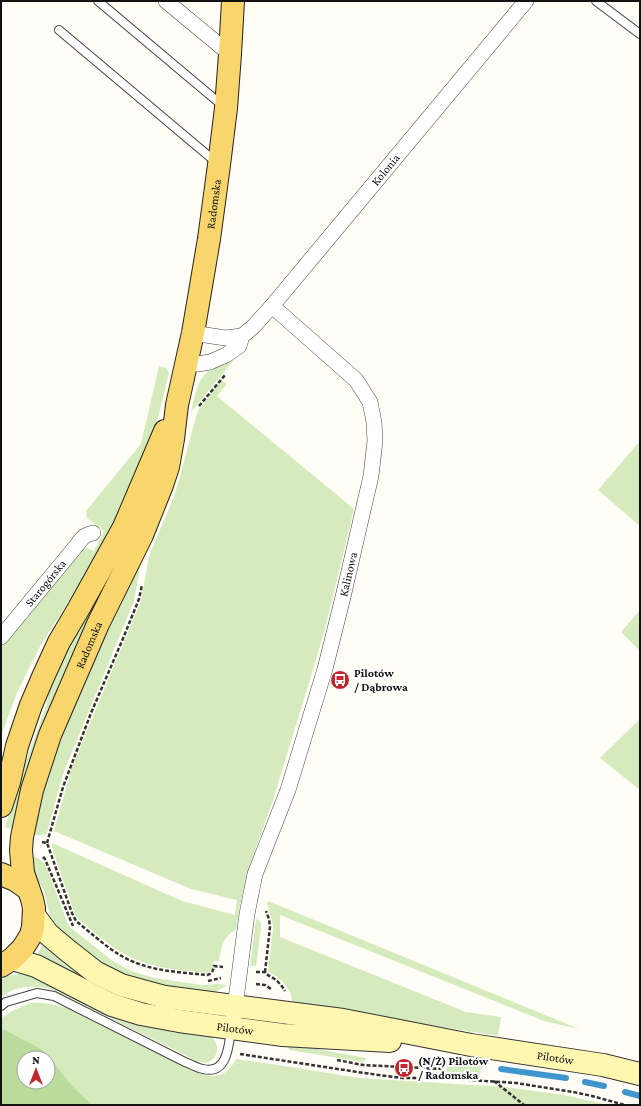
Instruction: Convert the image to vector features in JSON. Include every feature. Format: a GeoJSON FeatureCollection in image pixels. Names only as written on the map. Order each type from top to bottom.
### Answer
{"type":"FeatureCollection","features":[{"type":"Feature","properties":{"kind":"main road","name":"Radomska"},"geometry":{"type":"LineString","coordinates":[[6,962],[23,948],[31,935],[33,927],[34,915],[32,899],[23,873],[20,850],[32,790],[50,735],[98,624],[135,551],[162,485],[168,467],[173,439],[188,406],[186,362],[209,239],[219,165],[226,108],[233,1]]}},
{"type":"Feature","properties":{"kind":"main road","name":"Radomska"},"geometry":{"type":"LineString","coordinates":[[1,806],[9,782],[17,746],[31,705],[43,677],[60,642],[98,575],[188,406]]}},
{"type":"Feature","properties":{"kind":"main road"},"geometry":{"type":"LineString","coordinates":[[1,766],[17,746]]}},
{"type":"Feature","properties":{"kind":"main road"},"geometry":{"type":"LineString","coordinates":[[1,874],[15,880],[28,889]]}},
{"type":"Feature","properties":{"kind":"main road","name":"Pilotów"},"geometry":{"type":"LineString","coordinates":[[34,915],[48,934],[95,972],[121,985],[165,997],[343,1020],[471,1045],[603,1065],[640,1074]]}},
{"type":"Feature","properties":{"kind":"main road","name":"Pilotów"},"geometry":{"type":"LineString","coordinates":[[6,962],[36,966],[112,1005],[140,1014],[179,1021],[232,1029],[298,1036],[471,1045]]}},
{"type":"Feature","properties":{"kind":"street"},"geometry":{"type":"LineString","coordinates":[[166,1],[230,54]]}},
{"type":"Feature","properties":{"kind":"street","name":"Kolonia"},"geometry":{"type":"LineString","coordinates":[[186,362],[198,364],[210,362],[226,355],[239,346],[242,336],[253,327],[272,306],[526,1]]}},
{"type":"Feature","properties":{"kind":"street","name":"Kalinowa"},"geometry":{"type":"LineString","coordinates":[[232,1029],[247,914],[255,874],[288,790],[324,669],[343,597],[371,476],[375,442],[374,422],[370,402],[356,380],[272,306]]}},
{"type":"Feature","properties":{"kind":"street"},"geometry":{"type":"LineString","coordinates":[[192,333],[225,338],[242,336]]}},
{"type":"Feature","properties":{"kind":"street","name":"Starogórska"},"geometry":{"type":"LineString","coordinates":[[1,637],[82,537],[86,534],[93,533]]}},
{"type":"Feature","properties":{"kind":"lane"},"geometry":{"type":"LineString","coordinates":[[98,1],[226,108]]}},
{"type":"Feature","properties":{"kind":"lane"},"geometry":{"type":"LineString","coordinates":[[596,1],[640,34]]}},
{"type":"Feature","properties":{"kind":"lane"},"geometry":{"type":"LineString","coordinates":[[59,30],[219,165]]}},
{"type":"Feature","properties":{"kind":"lane"},"geometry":{"type":"LineString","coordinates":[[1,1006],[6,1002],[37,993],[54,996],[69,1002],[131,1035],[202,1069],[210,1070],[216,1069],[225,1060],[228,1053],[232,1029]]}},
{"type":"Feature","properties":{"kind":"path"},"geometry":{"type":"LineString","coordinates":[[188,406],[228,372]]}},
{"type":"Feature","properties":{"kind":"path"},"geometry":{"type":"LineString","coordinates":[[142,584],[139,599],[92,712],[63,787],[47,843],[76,921],[119,955],[142,966],[172,972],[206,975],[213,972],[214,966],[226,968]]}},
{"type":"Feature","properties":{"kind":"path"},"geometry":{"type":"LineString","coordinates":[[37,840],[47,843]]}},
{"type":"Feature","properties":{"kind":"path"},"geometry":{"type":"LineString","coordinates":[[39,854],[45,859],[72,925],[78,930]]}},
{"type":"Feature","properties":{"kind":"path"},"geometry":{"type":"LineString","coordinates":[[265,906],[270,927],[265,972],[268,976],[275,979],[285,992]]}},
{"type":"Feature","properties":{"kind":"path"},"geometry":{"type":"LineString","coordinates":[[206,981],[221,978]]}},
{"type":"Feature","properties":{"kind":"path"},"geometry":{"type":"LineString","coordinates":[[228,1053],[402,1078],[442,1078],[493,1081],[566,1091],[625,1105]]}},
{"type":"Feature","properties":{"kind":"path"},"geometry":{"type":"LineString","coordinates":[[334,1060],[364,1065],[442,1069],[442,1078]]}},
{"type":"Feature","properties":{"kind":"path"},"geometry":{"type":"LineString","coordinates":[[493,1081],[524,1105]]}},
{"type":"Feature","properties":{"kind":"green space"},"geometry":{"type":"Polygon","coordinates":[[[234,360],[191,412],[200,381],[203,376],[213,368],[234,360]]]}},
{"type":"Feature","properties":{"kind":"green space"},"geometry":{"type":"Polygon","coordinates":[[[159,366],[166,368],[169,373],[159,414],[149,448],[123,510],[82,585],[68,602],[39,648],[17,693],[1,736],[1,644],[84,547],[94,551],[104,531],[87,518],[86,511],[141,444],[159,366]]]}},
{"type":"Feature","properties":{"kind":"green space"},"geometry":{"type":"Polygon","coordinates":[[[222,380],[227,384],[217,396],[354,509],[325,629],[273,800],[248,870],[236,930],[225,939],[219,961],[214,961],[212,970],[207,973],[164,968],[133,958],[111,946],[78,919],[53,851],[52,843],[182,901],[235,915],[237,900],[191,889],[54,831],[71,770],[141,601],[149,556],[175,494],[198,410],[222,380]]]}},
{"type":"Feature","properties":{"kind":"green space"},"geometry":{"type":"Polygon","coordinates":[[[640,441],[640,526],[598,490],[640,441]]]}},
{"type":"Feature","properties":{"kind":"green space"},"geometry":{"type":"Polygon","coordinates":[[[147,499],[88,620],[52,704],[23,786],[12,829],[5,827],[26,761],[46,706],[52,678],[147,499]]]}},
{"type":"Feature","properties":{"kind":"green space"},"geometry":{"type":"Polygon","coordinates":[[[141,562],[134,601],[63,774],[47,833],[42,835],[32,834],[46,781],[56,752],[125,588],[141,562]]]}},
{"type":"Feature","properties":{"kind":"green space"},"geometry":{"type":"Polygon","coordinates":[[[640,610],[640,651],[621,632],[640,610]]]}},
{"type":"Feature","properties":{"kind":"green space"},"geometry":{"type":"Polygon","coordinates":[[[640,719],[640,790],[600,758],[640,719]]]}},
{"type":"Feature","properties":{"kind":"green space"},"geometry":{"type":"Polygon","coordinates":[[[30,855],[44,863],[47,868],[67,922],[71,928],[113,961],[129,970],[155,978],[202,985],[227,985],[217,991],[208,993],[142,983],[107,967],[60,930],[55,924],[49,913],[44,891],[33,872],[30,855]]]}},
{"type":"Feature","properties":{"kind":"green space"},"geometry":{"type":"Polygon","coordinates":[[[268,901],[579,1029],[544,1021],[280,915],[280,937],[466,1012],[501,1017],[498,1036],[369,1015],[293,1005],[286,985],[268,971],[273,925],[267,903],[268,901]]]}},
{"type":"Feature","properties":{"kind":"green space"},"geometry":{"type":"Polygon","coordinates":[[[256,919],[260,921],[261,928],[256,966],[250,966],[256,919]]]}},
{"type":"Feature","properties":{"kind":"green space"},"geometry":{"type":"Polygon","coordinates":[[[44,945],[86,978],[88,980],[36,956],[44,945]]]}},
{"type":"Feature","properties":{"kind":"green space"},"geometry":{"type":"Polygon","coordinates":[[[19,974],[33,976],[209,1035],[217,1045],[215,1057],[208,1062],[197,1061],[53,990],[40,987],[26,987],[13,990],[1,997],[1,979],[10,975],[19,974]]]}},
{"type":"Feature","properties":{"kind":"green space"},"geometry":{"type":"Polygon","coordinates":[[[32,1003],[46,1003],[68,1008],[193,1071],[212,1076],[223,1074],[232,1066],[236,1059],[359,1078],[505,1087],[564,1095],[609,1105],[1,1105],[1,1018],[16,1009],[32,1003]]]}},
{"type":"Feature","properties":{"kind":"green space"},"geometry":{"type":"Polygon","coordinates":[[[1,1028],[43,1050],[16,1050],[16,1090],[56,1090],[56,1066],[73,1087],[92,1105],[1,1105],[1,1028]]]}},
{"type":"Feature","properties":{"kind":"green space"},"geometry":{"type":"Polygon","coordinates":[[[287,1045],[366,1058],[362,1062],[290,1050],[287,1045]]]}},
{"type":"Feature","properties":{"kind":"green space"},"geometry":{"type":"Polygon","coordinates":[[[480,1059],[482,1061],[480,1075],[446,1074],[447,1063],[480,1059]]]}},
{"type":"Feature","properties":{"kind":"waterway"},"geometry":{"type":"LineString","coordinates":[[501,1069],[566,1078]]}},
{"type":"Feature","properties":{"kind":"waterway"},"geometry":{"type":"LineString","coordinates":[[585,1082],[604,1086]]}},
{"type":"Feature","properties":{"kind":"waterway"},"geometry":{"type":"LineString","coordinates":[[625,1092],[640,1096]]}},
{"type":"Feature","properties":{"kind":"place","name":"Pilotów / Dąbrowa"},"geometry":{"type":"Point","coordinates":[340,680]}},
{"type":"Feature","properties":{"kind":"place","name":"(N/Ż) Pilotów / Radomska"},"geometry":{"type":"Point","coordinates":[404,1068]}}]}
